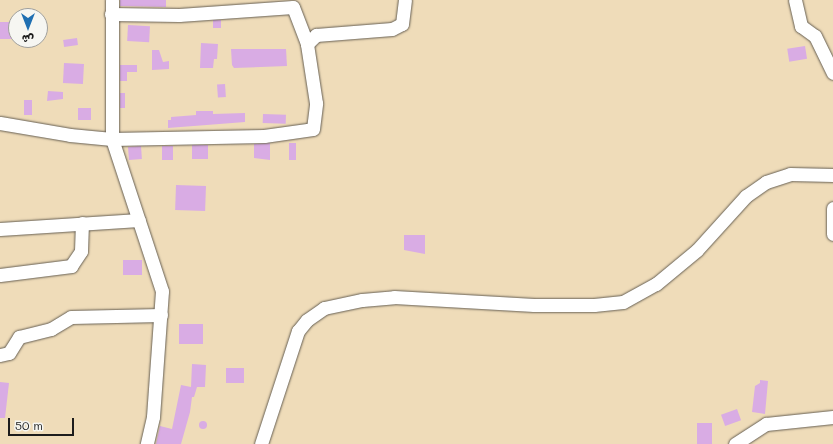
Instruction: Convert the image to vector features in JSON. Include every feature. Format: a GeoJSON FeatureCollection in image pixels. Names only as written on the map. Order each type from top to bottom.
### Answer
{"type":"FeatureCollection","features":[{"type":"Feature","properties":{"kind":"street"},"geometry":{"type":"LineString","coordinates":[[112,0],[112,139],[162,291],[153,417],[147,444]]}},
{"type":"Feature","properties":{"kind":"street"},"geometry":{"type":"LineString","coordinates":[[307,44],[316,35],[392,29],[402,24],[405,0]]}},
{"type":"Feature","properties":{"kind":"street"},"geometry":{"type":"LineString","coordinates":[[795,0],[801,26],[816,36],[833,73]]}},
{"type":"Feature","properties":{"kind":"street"},"geometry":{"type":"LineString","coordinates":[[0,123],[70,135],[112,139],[264,136],[313,129],[316,103],[307,44],[294,4],[179,15],[111,14]]}},
{"type":"Feature","properties":{"kind":"street"},"geometry":{"type":"LineString","coordinates":[[261,444],[298,331],[307,320],[324,308],[362,300],[394,298],[534,305],[594,306],[623,302],[656,284],[697,250],[746,196],[766,182],[790,174],[832,179]]}},
{"type":"Feature","properties":{"kind":"street"},"geometry":{"type":"LineString","coordinates":[[833,208],[833,234]]}},
{"type":"Feature","properties":{"kind":"street"},"geometry":{"type":"LineString","coordinates":[[0,228],[139,220]]}},
{"type":"Feature","properties":{"kind":"street"},"geometry":{"type":"LineString","coordinates":[[0,275],[71,266],[81,251],[82,223]]}},
{"type":"Feature","properties":{"kind":"street"},"geometry":{"type":"LineString","coordinates":[[0,355],[9,353],[19,337],[51,329],[71,317],[161,315]]}},
{"type":"Feature","properties":{"kind":"street"},"geometry":{"type":"LineString","coordinates":[[735,444],[766,424],[833,417]]}},
{"type":"Feature","properties":{"kind":"building"},"geometry":{"type":"Polygon","coordinates":[[[120,0],[166,0],[166,7],[120,6],[120,0]]]}},
{"type":"Feature","properties":{"kind":"building"},"geometry":{"type":"Polygon","coordinates":[[[213,20],[221,20],[221,28],[213,28],[213,20]]]}},
{"type":"Feature","properties":{"kind":"building"},"geometry":{"type":"Polygon","coordinates":[[[0,22],[8,22],[8,39],[0,39],[0,22]]]}},
{"type":"Feature","properties":{"kind":"building"},"geometry":{"type":"Polygon","coordinates":[[[128,25],[150,26],[149,42],[127,41],[128,25]]]}},
{"type":"Feature","properties":{"kind":"building"},"geometry":{"type":"Polygon","coordinates":[[[77,38],[78,45],[64,47],[63,40],[77,38]]]}},
{"type":"Feature","properties":{"kind":"building"},"geometry":{"type":"Polygon","coordinates":[[[201,43],[218,44],[217,59],[214,59],[213,68],[200,68],[201,43]]]}},
{"type":"Feature","properties":{"kind":"building"},"geometry":{"type":"Polygon","coordinates":[[[805,46],[807,59],[789,62],[787,49],[805,46]]]}},
{"type":"Feature","properties":{"kind":"building"},"geometry":{"type":"Polygon","coordinates":[[[231,49],[286,49],[287,66],[234,68],[232,65],[231,49]]]}},
{"type":"Feature","properties":{"kind":"building"},"geometry":{"type":"Polygon","coordinates":[[[152,50],[159,50],[163,62],[169,61],[169,69],[152,70],[152,50]]]}},
{"type":"Feature","properties":{"kind":"building"},"geometry":{"type":"Polygon","coordinates":[[[64,63],[84,64],[83,84],[63,83],[64,63]]]}},
{"type":"Feature","properties":{"kind":"building"},"geometry":{"type":"Polygon","coordinates":[[[120,65],[137,65],[137,72],[127,72],[127,81],[120,81],[120,65]]]}},
{"type":"Feature","properties":{"kind":"building"},"geometry":{"type":"Polygon","coordinates":[[[225,84],[226,97],[218,98],[217,85],[225,84]]]}},
{"type":"Feature","properties":{"kind":"building"},"geometry":{"type":"Polygon","coordinates":[[[48,91],[63,92],[63,99],[47,101],[48,91]]]}},
{"type":"Feature","properties":{"kind":"building"},"geometry":{"type":"Polygon","coordinates":[[[120,93],[125,93],[125,108],[120,108],[120,93]]]}},
{"type":"Feature","properties":{"kind":"building"},"geometry":{"type":"Polygon","coordinates":[[[24,100],[32,100],[32,115],[24,115],[24,100]]]}},
{"type":"Feature","properties":{"kind":"building"},"geometry":{"type":"Polygon","coordinates":[[[78,108],[91,108],[91,120],[78,120],[78,108]]]}},
{"type":"Feature","properties":{"kind":"building"},"geometry":{"type":"Polygon","coordinates":[[[196,111],[213,111],[213,114],[245,113],[245,122],[168,128],[168,120],[171,120],[171,117],[196,115],[196,111]]]}},
{"type":"Feature","properties":{"kind":"building"},"geometry":{"type":"Polygon","coordinates":[[[263,114],[286,115],[286,124],[263,123],[263,114]]]}},
{"type":"Feature","properties":{"kind":"building"},"geometry":{"type":"Polygon","coordinates":[[[270,143],[270,160],[254,158],[254,144],[270,143]]]}},
{"type":"Feature","properties":{"kind":"building"},"geometry":{"type":"Polygon","coordinates":[[[289,143],[296,143],[296,160],[289,160],[289,143]]]}},
{"type":"Feature","properties":{"kind":"building"},"geometry":{"type":"Polygon","coordinates":[[[192,145],[208,145],[208,159],[192,159],[192,145]]]}},
{"type":"Feature","properties":{"kind":"building"},"geometry":{"type":"Polygon","coordinates":[[[141,146],[142,159],[129,160],[128,147],[141,146]]]}},
{"type":"Feature","properties":{"kind":"building"},"geometry":{"type":"Polygon","coordinates":[[[162,146],[173,146],[173,160],[162,160],[162,146]]]}},
{"type":"Feature","properties":{"kind":"building"},"geometry":{"type":"Polygon","coordinates":[[[176,185],[206,186],[205,211],[175,210],[176,185]]]}},
{"type":"Feature","properties":{"kind":"building"},"geometry":{"type":"Polygon","coordinates":[[[404,235],[425,235],[425,254],[404,250],[404,235]]]}},
{"type":"Feature","properties":{"kind":"building"},"geometry":{"type":"Polygon","coordinates":[[[123,260],[142,260],[142,275],[123,275],[123,260]]]}},
{"type":"Feature","properties":{"kind":"building"},"geometry":{"type":"Polygon","coordinates":[[[179,324],[203,324],[203,344],[179,344],[179,324]]]}},
{"type":"Feature","properties":{"kind":"building"},"geometry":{"type":"Polygon","coordinates":[[[192,364],[206,365],[205,387],[197,387],[194,397],[192,397],[190,412],[181,444],[156,444],[160,426],[172,429],[181,385],[191,387],[192,364]]]}},
{"type":"Feature","properties":{"kind":"building"},"geometry":{"type":"Polygon","coordinates":[[[226,368],[244,368],[244,383],[226,383],[226,368]]]}},
{"type":"Feature","properties":{"kind":"building"},"geometry":{"type":"Polygon","coordinates":[[[760,380],[768,381],[765,414],[752,412],[755,386],[760,383],[760,380]]]}},
{"type":"Feature","properties":{"kind":"building"},"geometry":{"type":"Polygon","coordinates":[[[0,382],[9,383],[5,418],[0,418],[0,382]]]}},
{"type":"Feature","properties":{"kind":"building"},"geometry":{"type":"Polygon","coordinates":[[[737,409],[741,420],[725,426],[721,415],[737,409]]]}},
{"type":"Feature","properties":{"kind":"building"},"geometry":{"type":"Polygon","coordinates":[[[201,421],[205,421],[207,425],[205,429],[201,429],[199,427],[199,423],[201,421]]]}},
{"type":"Feature","properties":{"kind":"building"},"geometry":{"type":"Polygon","coordinates":[[[697,423],[712,423],[712,444],[697,444],[697,423]]]}}]}
